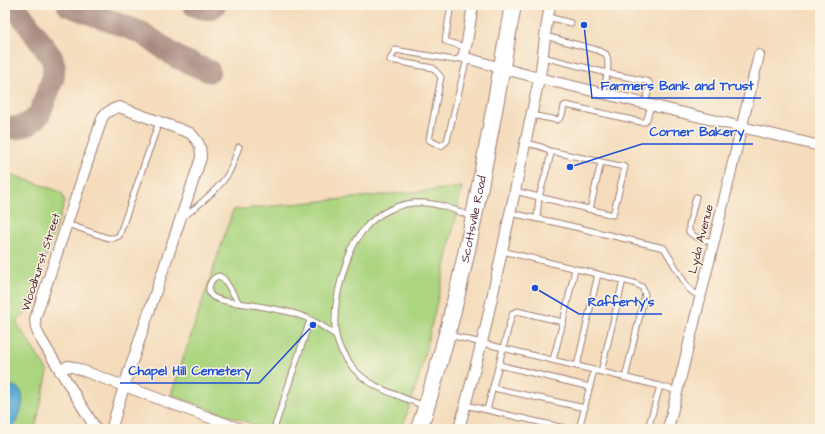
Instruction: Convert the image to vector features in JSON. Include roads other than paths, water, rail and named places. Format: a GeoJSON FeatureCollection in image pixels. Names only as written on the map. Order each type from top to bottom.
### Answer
{"type":"FeatureCollection","features":[{"type":"Feature","properties":{"kind":"main road","name":"Scottsville Road"},"geometry":{"type":"LineString","coordinates":[[419,429],[427,407],[463,271],[513,5]]}},
{"type":"Feature","properties":{"kind":"street"},"geometry":{"type":"LineString","coordinates":[[473,5],[465,54],[501,68],[539,78],[820,146]]}},
{"type":"Feature","properties":{"kind":"street"},"geometry":{"type":"LineString","coordinates":[[458,429],[482,343],[502,251],[539,78],[550,5]]}},
{"type":"Feature","properties":{"kind":"street","name":"Lyda Avenue"},"geometry":{"type":"LineString","coordinates":[[668,429],[759,55]]}},
{"type":"Feature","properties":{"kind":"street","name":"Woodhurst Street"},"geometry":{"type":"LineString","coordinates":[[96,429],[37,332],[35,319],[103,116],[112,108],[119,108],[159,122]]}},
{"type":"Feature","properties":{"kind":"street"},"geometry":{"type":"LineString","coordinates":[[112,429],[124,386],[201,158],[201,148],[197,140],[190,133],[159,122]]}},
{"type":"Feature","properties":{"kind":"street"},"geometry":{"type":"LineString","coordinates":[[60,371],[68,366],[73,366],[240,429]]}},
{"type":"Feature","properties":{"kind":"lane"},"geometry":{"type":"LineString","coordinates":[[451,5],[444,41],[465,54]]}},
{"type":"Feature","properties":{"kind":"lane"},"geometry":{"type":"LineString","coordinates":[[548,17],[571,23]]}},
{"type":"Feature","properties":{"kind":"lane"},"geometry":{"type":"LineString","coordinates":[[545,36],[597,50],[606,54],[608,59],[607,73],[602,93]]}},
{"type":"Feature","properties":{"kind":"lane"},"geometry":{"type":"LineString","coordinates":[[395,50],[454,60],[465,54],[447,141],[441,146],[429,140],[441,76],[432,68],[390,60],[395,50]]}},
{"type":"Feature","properties":{"kind":"lane"},"geometry":{"type":"LineString","coordinates":[[531,115],[559,120],[564,106],[566,105],[641,122],[645,122],[647,119],[649,82],[543,57]]}},
{"type":"Feature","properties":{"kind":"lane"},"geometry":{"type":"LineString","coordinates":[[67,224],[112,239],[119,236],[159,122]]}},
{"type":"Feature","properties":{"kind":"lane"},"geometry":{"type":"LineString","coordinates":[[515,191],[613,215],[625,167],[550,152],[546,149],[525,143]]}},
{"type":"Feature","properties":{"kind":"lane"},"geometry":{"type":"LineString","coordinates":[[180,220],[221,184],[228,174],[239,147]]}},
{"type":"Feature","properties":{"kind":"lane"},"geometry":{"type":"LineString","coordinates":[[537,219],[539,196],[551,154],[550,152]]}},
{"type":"Feature","properties":{"kind":"lane"},"geometry":{"type":"LineString","coordinates":[[590,209],[601,162]]}},
{"type":"Feature","properties":{"kind":"lane"},"geometry":{"type":"LineString","coordinates":[[696,197],[689,225],[689,232],[694,236],[714,243]]}},
{"type":"Feature","properties":{"kind":"lane"},"geometry":{"type":"LineString","coordinates":[[427,407],[382,390],[363,378],[352,368],[340,349],[336,335],[337,305],[343,272],[348,256],[366,227],[387,211],[413,203],[430,203],[446,207],[474,218]]}},
{"type":"Feature","properties":{"kind":"lane"},"geometry":{"type":"LineString","coordinates":[[510,213],[664,248],[688,288],[694,293],[701,295]]}},
{"type":"Feature","properties":{"kind":"lane"},"geometry":{"type":"LineString","coordinates":[[502,251],[623,280],[634,283],[642,288],[645,294],[624,378]]}},
{"type":"Feature","properties":{"kind":"lane"},"geometry":{"type":"LineString","coordinates":[[553,360],[576,269]]}},
{"type":"Feature","properties":{"kind":"lane"},"geometry":{"type":"LineString","coordinates":[[577,366],[598,274]]}},
{"type":"Feature","properties":{"kind":"lane"},"geometry":{"type":"LineString","coordinates":[[239,303],[224,279],[219,276],[215,276],[209,290],[213,297],[219,300],[275,309],[315,322],[336,335]]}},
{"type":"Feature","properties":{"kind":"lane"},"geometry":{"type":"LineString","coordinates":[[601,372],[623,280]]}},
{"type":"Feature","properties":{"kind":"lane"},"geometry":{"type":"LineString","coordinates":[[487,410],[513,313],[517,311],[563,322]]}},
{"type":"Feature","properties":{"kind":"lane"},"geometry":{"type":"LineString","coordinates":[[274,429],[310,320]]}},
{"type":"Feature","properties":{"kind":"lane"},"geometry":{"type":"LineString","coordinates":[[447,335],[678,391]]}},
{"type":"Feature","properties":{"kind":"lane"},"geometry":{"type":"LineString","coordinates":[[499,365],[590,387]]}},
{"type":"Feature","properties":{"kind":"lane"},"geometry":{"type":"LineString","coordinates":[[575,429],[580,425],[594,370]]}},
{"type":"Feature","properties":{"kind":"lane"},"geometry":{"type":"LineString","coordinates":[[648,429],[660,386]]}},
{"type":"Feature","properties":{"kind":"lane"},"geometry":{"type":"LineString","coordinates":[[493,388],[584,408]]}},
{"type":"Feature","properties":{"kind":"lane"},"geometry":{"type":"LineString","coordinates":[[465,405],[569,429]]}},
{"type":"Feature","properties":{"kind":"water"},"geometry":{"type":"Polygon","coordinates":[[[5,385],[14,386],[20,390],[23,401],[19,416],[12,429],[5,429],[5,385]]]}},
{"type":"Feature","properties":{"kind":"place","name":"Farmers Bank and Trust"},"geometry":{"type":"Point","coordinates":[584,25]}},
{"type":"Feature","properties":{"kind":"place","name":"Corner Bakery"},"geometry":{"type":"Point","coordinates":[570,167]}},
{"type":"Feature","properties":{"kind":"place","name":"Rafferty’s"},"geometry":{"type":"Point","coordinates":[535,288]}},
{"type":"Feature","properties":{"kind":"place","name":"Chapel Hill Cemetery"},"geometry":{"type":"Point","coordinates":[313,325]}}]}
